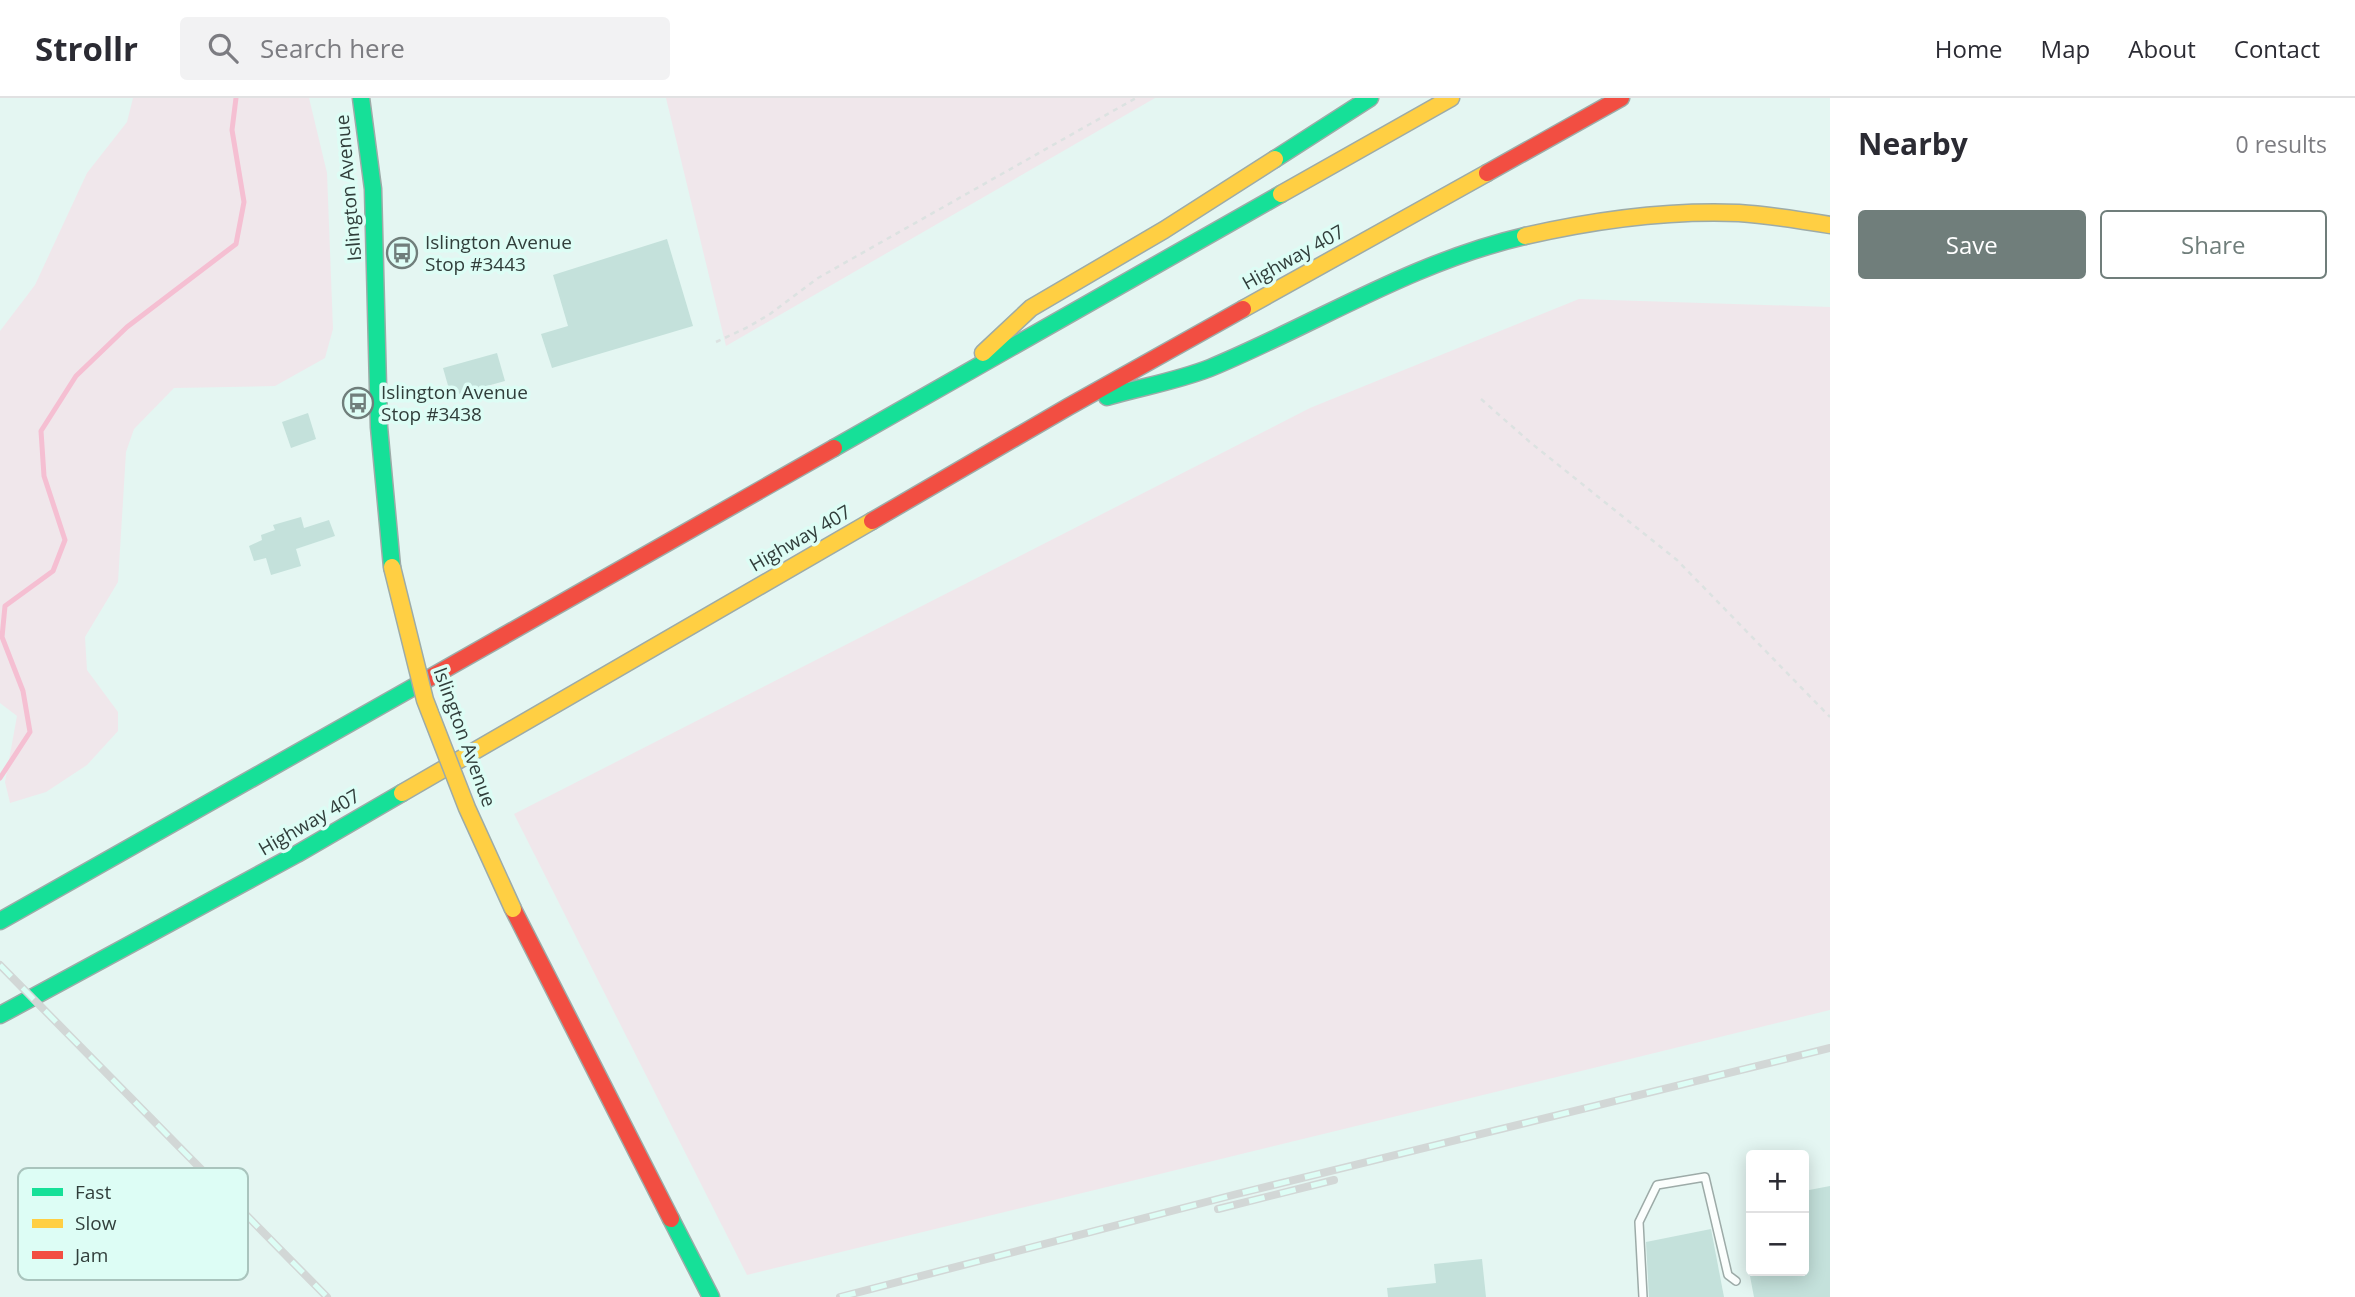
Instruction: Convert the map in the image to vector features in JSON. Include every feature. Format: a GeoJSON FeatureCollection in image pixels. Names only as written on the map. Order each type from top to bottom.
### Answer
{"type":"FeatureCollection","features":[{"type":"Feature","properties":{"kind":"main road","name":"Islington Avenue"},"geometry":{"type":"LineString","coordinates":[[361,98],[377,241],[381,472],[391,567],[425,700],[467,808],[513,909],[711,1297]]}},
{"type":"Feature","properties":{"kind":"main road"},"geometry":{"type":"LineString","coordinates":[[949,384],[1031,308],[1164,230],[1370,98]]}},
{"type":"Feature","properties":{"kind":"main road"},"geometry":{"type":"LineString","coordinates":[[0,921],[1451,98]]}},
{"type":"Feature","properties":{"kind":"main road","name":"Highway 407"},"geometry":{"type":"LineString","coordinates":[[0,1015],[297,854],[1068,407],[1622,98]]}},
{"type":"Feature","properties":{"kind":"main road"},"geometry":{"type":"LineString","coordinates":[[1068,407],[1206,370],[1399,279],[1449,258],[1493,244],[1573,226],[1654,214],[1734,214],[1830,225]]}},
{"type":"Feature","properties":{"kind":"lane"},"geometry":{"type":"LineString","coordinates":[[1643,1297],[1639,1222],[1657,1185],[1705,1177],[1728,1275],[1736,1281]]}},
{"type":"Feature","properties":{"kind":"path"},"geometry":{"type":"LineString","coordinates":[[716,342],[759,320],[818,278],[1136,98]]}},
{"type":"Feature","properties":{"kind":"path"},"geometry":{"type":"LineString","coordinates":[[1481,399],[1676,560],[1830,717]]}},
{"type":"Feature","properties":{"kind":"shaded area"},"geometry":{"type":"Polygon","coordinates":[[[133,98],[309,98],[327,173],[333,329],[325,358],[275,386],[174,388],[134,429],[126,452],[118,582],[85,637],[87,670],[118,712],[118,731],[87,765],[46,792],[10,803],[5,782],[17,716],[0,703],[0,331],[35,285],[87,173],[127,122],[133,98]]]}},
{"type":"Feature","properties":{"kind":"shaded area"},"geometry":{"type":"Polygon","coordinates":[[[666,98],[1155,98],[726,346],[666,98]]]}},
{"type":"Feature","properties":{"kind":"shaded area"},"geometry":{"type":"Polygon","coordinates":[[[1579,299],[1830,307],[1830,1010],[747,1275],[514,814],[1310,408],[1579,299]]]}},
{"type":"Feature","properties":{"kind":"building"},"geometry":{"type":"Polygon","coordinates":[[[667,239],[693,326],[552,368],[541,334],[568,326],[553,275],[667,239]]]}},
{"type":"Feature","properties":{"kind":"building"},"geometry":{"type":"Polygon","coordinates":[[[497,353],[505,381],[451,396],[443,368],[497,353]]]}},
{"type":"Feature","properties":{"kind":"building"},"geometry":{"type":"Polygon","coordinates":[[[308,413],[316,439],[291,448],[282,422],[308,413]]]}},
{"type":"Feature","properties":{"kind":"building"},"geometry":{"type":"Polygon","coordinates":[[[301,517],[304,528],[329,520],[335,536],[296,549],[301,566],[271,575],[266,558],[254,561],[249,546],[262,540],[261,535],[275,530],[273,525],[301,517]]]}},
{"type":"Feature","properties":{"kind":"building"},"geometry":{"type":"Polygon","coordinates":[[[1830,1186],[1830,1297],[1754,1297],[1750,1276],[1809,1276],[1809,1190],[1830,1186]]]}},
{"type":"Feature","properties":{"kind":"building"},"geometry":{"type":"Polygon","coordinates":[[[1711,1229],[1724,1297],[1649,1297],[1646,1242],[1711,1229]]]}},
{"type":"Feature","properties":{"kind":"building"},"geometry":{"type":"Polygon","coordinates":[[[1482,1259],[1486,1297],[1388,1297],[1387,1288],[1436,1283],[1434,1264],[1482,1259]]]}},
{"type":"Feature","properties":{"kind":"waterway"},"geometry":{"type":"LineString","coordinates":[[0,778],[30,732],[23,691],[2,637],[5,606],[53,571],[65,540],[44,476],[41,431],[76,376],[127,327],[236,244],[244,202],[232,130],[236,98]]}},
{"type":"Feature","properties":{"kind":"railway"},"geometry":{"type":"LineString","coordinates":[[0,965],[200,1168]]}},
{"type":"Feature","properties":{"kind":"railway"},"geometry":{"type":"LineString","coordinates":[[840,1297],[1237,1194],[1830,1048]]}},
{"type":"Feature","properties":{"kind":"railway"},"geometry":{"type":"LineString","coordinates":[[1218,1209],[1334,1180]]}},
{"type":"Feature","properties":{"kind":"railway"},"geometry":{"type":"LineString","coordinates":[[248,1217],[327,1297]]}},
{"type":"Feature","properties":{"kind":"traffic: fast"},"geometry":{"type":"LineString","coordinates":[[361,98],[373,189],[379,427],[392,567]]}},
{"type":"Feature","properties":{"kind":"traffic: fast"},"geometry":{"type":"LineString","coordinates":[[1275,159],[1370,98]]}},
{"type":"Feature","properties":{"kind":"traffic: fast"},"geometry":{"type":"LineString","coordinates":[[834,448],[1281,194]]}},
{"type":"Feature","properties":{"kind":"traffic: fast"},"geometry":{"type":"LineString","coordinates":[[1107,397],[1210,368],[1443,261],[1525,236]]}},
{"type":"Feature","properties":{"kind":"traffic: fast"},"geometry":{"type":"LineString","coordinates":[[0,921],[426,680]]}},
{"type":"Feature","properties":{"kind":"traffic: fast"},"geometry":{"type":"LineString","coordinates":[[0,1015],[297,854],[402,793]]}},
{"type":"Feature","properties":{"kind":"traffic: fast"},"geometry":{"type":"LineString","coordinates":[[671,1219],[711,1297]]}},
{"type":"Feature","properties":{"kind":"traffic: slow"},"geometry":{"type":"LineString","coordinates":[[1281,194],[1451,98]]}},
{"type":"Feature","properties":{"kind":"traffic: slow"},"geometry":{"type":"LineString","coordinates":[[983,353],[1031,308],[1164,230],[1275,159]]}},
{"type":"Feature","properties":{"kind":"traffic: slow"},"geometry":{"type":"LineString","coordinates":[[1243,309],[1487,173]]}},
{"type":"Feature","properties":{"kind":"traffic: slow"},"geometry":{"type":"LineString","coordinates":[[1525,236],[1604,221],[1712,212],[1750,214],[1830,225]]}},
{"type":"Feature","properties":{"kind":"traffic: slow"},"geometry":{"type":"LineString","coordinates":[[402,793],[872,521]]}},
{"type":"Feature","properties":{"kind":"traffic: slow"},"geometry":{"type":"LineString","coordinates":[[392,567],[425,700],[467,808],[513,909]]}},
{"type":"Feature","properties":{"kind":"traffic: jam"},"geometry":{"type":"LineString","coordinates":[[1487,173],[1621,98]]}},
{"type":"Feature","properties":{"kind":"traffic: jam"},"geometry":{"type":"LineString","coordinates":[[872,521],[1243,309]]}},
{"type":"Feature","properties":{"kind":"traffic: jam"},"geometry":{"type":"LineString","coordinates":[[426,680],[834,448]]}},
{"type":"Feature","properties":{"kind":"traffic: jam"},"geometry":{"type":"LineString","coordinates":[[513,909],[671,1219]]}},
{"type":"Feature","properties":{"kind":"place","name":"Islington Avenue Stop #3443"},"geometry":{"type":"Point","coordinates":[402,253]}},
{"type":"Feature","properties":{"kind":"place","name":"Islington Avenue Stop #3438"},"geometry":{"type":"Point","coordinates":[358,403]}}]}
